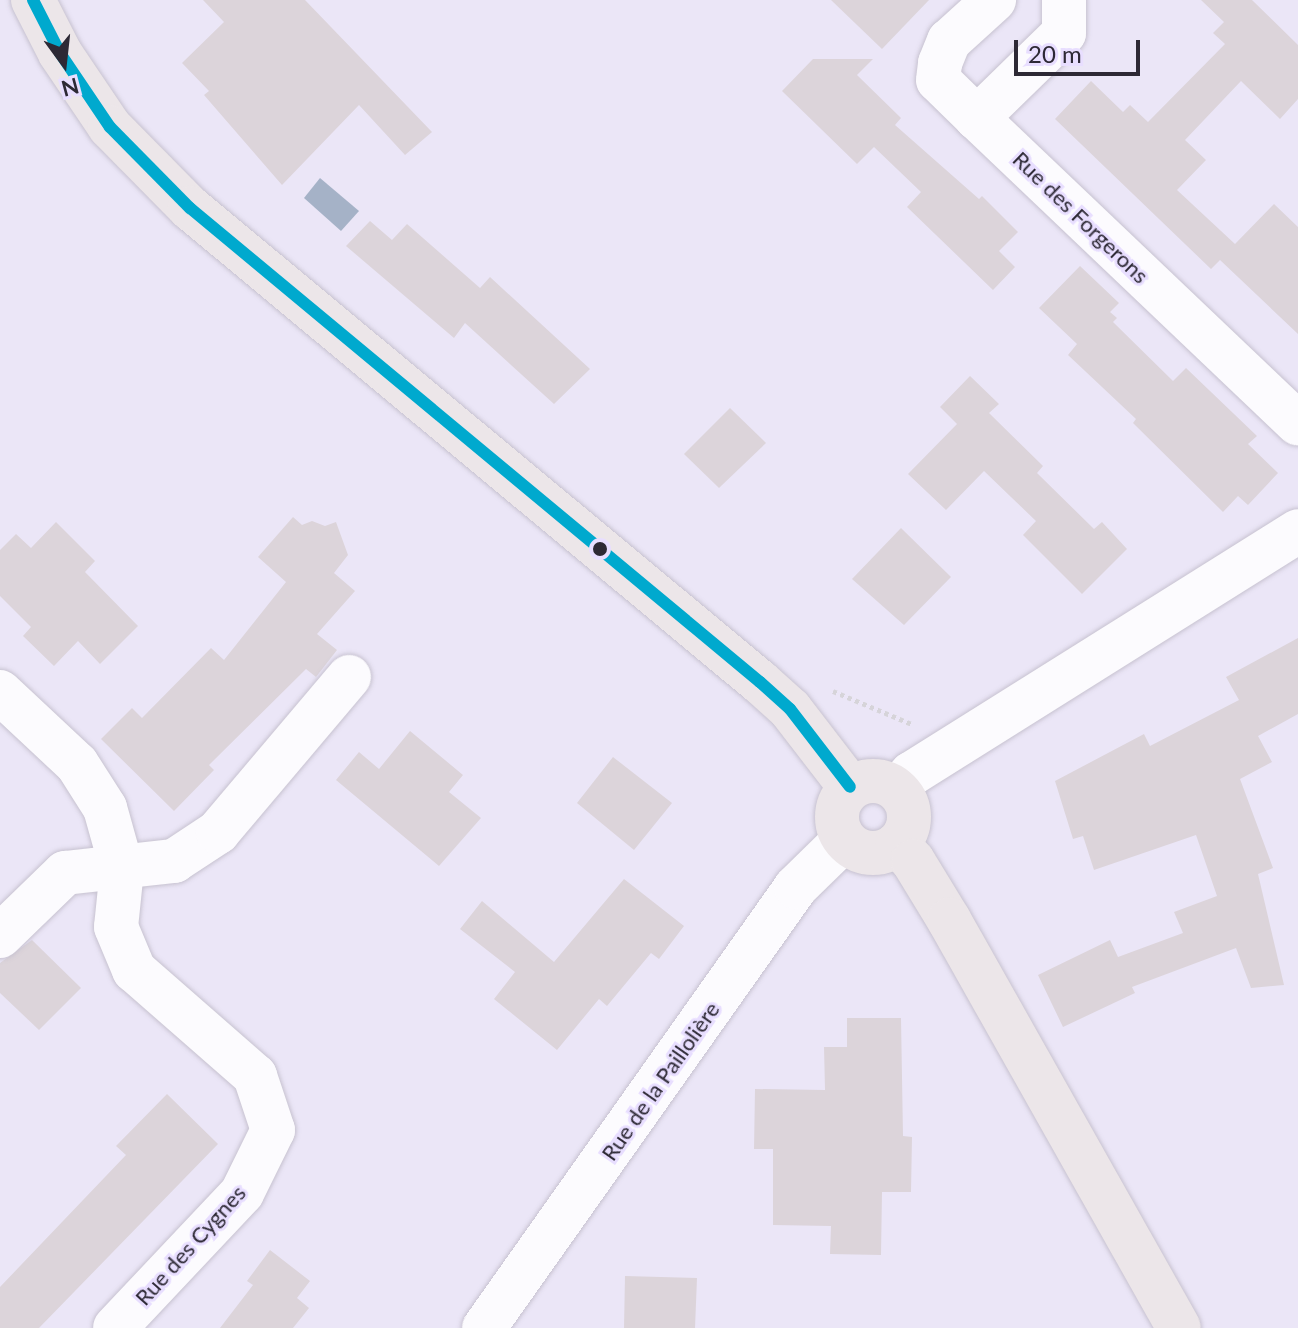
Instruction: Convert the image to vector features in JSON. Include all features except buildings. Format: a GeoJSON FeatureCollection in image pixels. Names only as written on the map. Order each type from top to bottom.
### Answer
{"type":"FeatureCollection","features":[{"type":"Feature","properties":{"kind":"main road"},"geometry":{"type":"LineString","coordinates":[[33,0],[60,53],[110,127],[180,198],[770,691],[790,709],[850,787]]}},
{"type":"Feature","properties":{"kind":"main road"},"geometry":{"type":"LineString","coordinates":[[874,780],[897,789],[905,798],[909,823],[897,844],[876,853],[853,848],[844,840],[836,818],[842,796],[850,787],[874,780]]}},
{"type":"Feature","properties":{"kind":"main road"},"geometry":{"type":"LineString","coordinates":[[897,844],[913,861],[955,930],[1179,1328]]}},
{"type":"Feature","properties":{"kind":"street","name":"Rue des Forgerons"},"geometry":{"type":"LineString","coordinates":[[994,0],[949,41],[940,63],[938,80],[1298,424]]}},
{"type":"Feature","properties":{"kind":"street"},"geometry":{"type":"LineString","coordinates":[[977,118],[1064,33],[1061,1]]}},
{"type":"Feature","properties":{"kind":"street"},"geometry":{"type":"LineString","coordinates":[[897,789],[911,774],[1298,531]]}},
{"type":"Feature","properties":{"kind":"street"},"geometry":{"type":"LineString","coordinates":[[0,936],[65,873],[174,861],[218,832],[349,677]]}},
{"type":"Feature","properties":{"kind":"street","name":"Rue des Cygnes"},"geometry":{"type":"LineString","coordinates":[[0,692],[77,764],[105,808],[122,869],[116,927],[134,970],[255,1076],[273,1130],[242,1193],[115,1328]]}},
{"type":"Feature","properties":{"kind":"street","name":"Rue de la Paillolière"},"geometry":{"type":"LineString","coordinates":[[484,1328],[796,887],[844,840]]}},
{"type":"Feature","properties":{"kind":"water"},"geometry":{"type":"Polygon","coordinates":[[[320,178],[359,211],[341,231],[304,198],[320,178]]]}},
{"type":"Feature","properties":{"kind":"transit line"},"geometry":{"type":"LineString","coordinates":[[33,0],[60,53],[110,127],[190,208],[760,682],[790,709],[850,787]]}}]}
